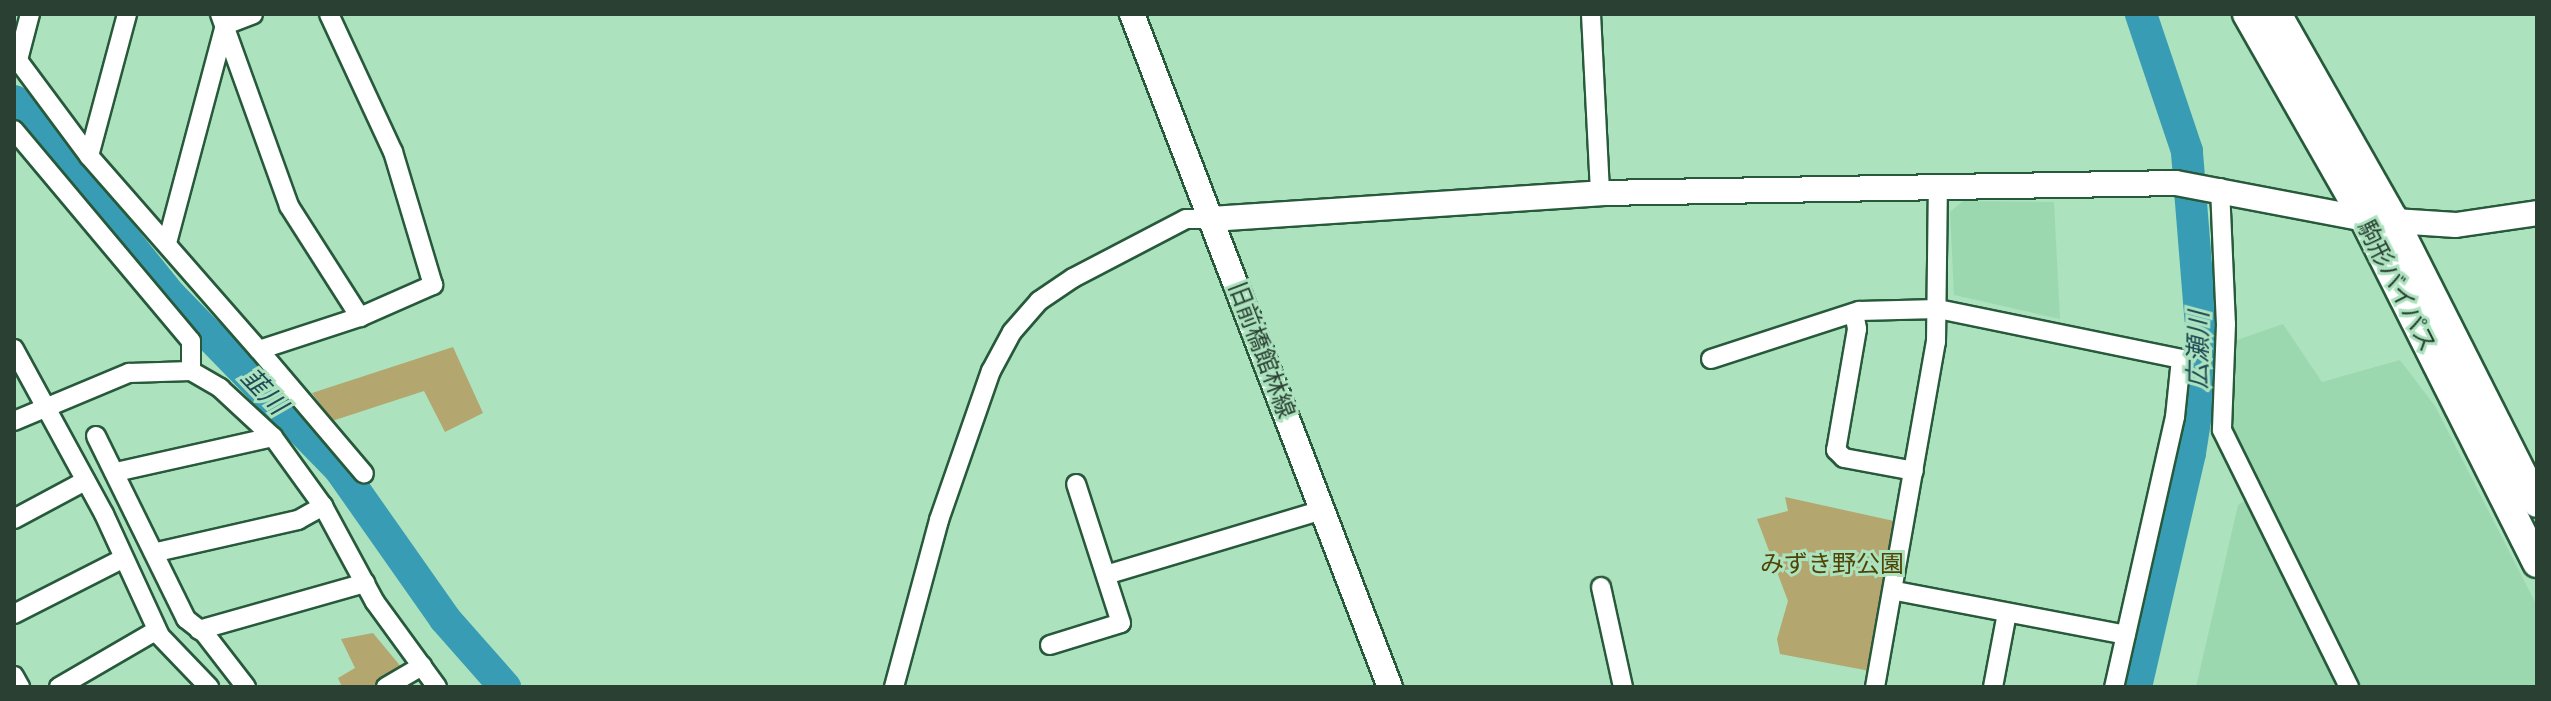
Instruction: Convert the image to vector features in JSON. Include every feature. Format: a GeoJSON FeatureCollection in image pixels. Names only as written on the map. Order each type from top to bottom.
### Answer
{"type":"FeatureCollection","features":[{"type":"Feature","properties":{"kind":"main road","name":"駒形バイパス"},"geometry":{"type":"LineString","coordinates":[[2247,14],[2364,219],[2537,563]]}},
{"type":"Feature","properties":{"kind":"main road","name":"駒形バイパス"},"geometry":{"type":"LineString","coordinates":[[2277,14],[2393,218],[2537,503]]}},
{"type":"Feature","properties":{"kind":"street"},"geometry":{"type":"LineString","coordinates":[[30,14],[16,58],[89,156],[364,474]]}},
{"type":"Feature","properties":{"kind":"street"},"geometry":{"type":"LineString","coordinates":[[89,156],[127,14]]}},
{"type":"Feature","properties":{"kind":"street"},"geometry":{"type":"LineString","coordinates":[[223,20],[253,14]]}},
{"type":"Feature","properties":{"kind":"street"},"geometry":{"type":"LineString","coordinates":[[259,350],[360,317],[433,285],[393,152],[329,14]]}},
{"type":"Feature","properties":{"kind":"street","name":"旧前橋館林線"},"geometry":{"type":"LineString","coordinates":[[1132,14],[1390,687]]}},
{"type":"Feature","properties":{"kind":"street"},"geometry":{"type":"LineString","coordinates":[[1591,14],[1600,193]]}},
{"type":"Feature","properties":{"kind":"street"},"geometry":{"type":"LineString","coordinates":[[167,243],[223,20]]}},
{"type":"Feature","properties":{"kind":"street"},"geometry":{"type":"LineString","coordinates":[[223,20],[289,206],[360,317]]}},
{"type":"Feature","properties":{"kind":"street"},"geometry":{"type":"LineString","coordinates":[[14,130],[191,341],[191,371]]}},
{"type":"Feature","properties":{"kind":"street"},"geometry":{"type":"LineString","coordinates":[[894,687],[939,520],[991,371],[1012,332],[1039,301],[1073,278],[1186,219],[1600,193],[2176,183],[2364,219],[2393,218],[2456,225],[2537,213]]}},
{"type":"Feature","properties":{"kind":"street"},"geometry":{"type":"LineString","coordinates":[[1875,687],[1896,591],[1938,309],[1938,186]]}},
{"type":"Feature","properties":{"kind":"street"},"geometry":{"type":"LineString","coordinates":[[2214,188],[2226,336],[2222,430],[2349,687]]}},
{"type":"Feature","properties":{"kind":"street"},"geometry":{"type":"LineString","coordinates":[[1711,359],[1854,313],[1938,309],[2181,359],[2175,417],[2114,687]]}},
{"type":"Feature","properties":{"kind":"street"},"geometry":{"type":"LineString","coordinates":[[1854,313],[1857,329],[1836,450],[1844,458],[1914,471]]}},
{"type":"Feature","properties":{"kind":"street"},"geometry":{"type":"LineString","coordinates":[[14,349],[85,481],[157,630],[209,687]]}},
{"type":"Feature","properties":{"kind":"street"},"geometry":{"type":"LineString","coordinates":[[14,421],[43,406],[129,373],[191,371],[220,388],[273,437],[323,506],[365,583],[437,687]]}},
{"type":"Feature","properties":{"kind":"street"},"geometry":{"type":"LineString","coordinates":[[96,436],[157,552],[186,619],[199,630],[246,687]]}},
{"type":"Feature","properties":{"kind":"street"},"geometry":{"type":"LineString","coordinates":[[116,472],[273,437]]}},
{"type":"Feature","properties":{"kind":"street"},"geometry":{"type":"LineString","coordinates":[[14,519],[85,481]]}},
{"type":"Feature","properties":{"kind":"street"},"geometry":{"type":"LineString","coordinates":[[1050,645],[1121,623],[1109,574],[1076,484]]}},
{"type":"Feature","properties":{"kind":"street"},"geometry":{"type":"LineString","coordinates":[[157,552],[298,520],[323,506]]}},
{"type":"Feature","properties":{"kind":"street"},"geometry":{"type":"LineString","coordinates":[[1109,574],[1323,510]]}},
{"type":"Feature","properties":{"kind":"street"},"geometry":{"type":"LineString","coordinates":[[14,614],[124,558]]}},
{"type":"Feature","properties":{"kind":"street"},"geometry":{"type":"LineString","coordinates":[[199,630],[365,583]]}},
{"type":"Feature","properties":{"kind":"street"},"geometry":{"type":"LineString","coordinates":[[1601,587],[1623,687]]}},
{"type":"Feature","properties":{"kind":"street"},"geometry":{"type":"LineString","coordinates":[[1896,591],[2126,635]]}},
{"type":"Feature","properties":{"kind":"street"},"geometry":{"type":"LineString","coordinates":[[1993,687],[2007,613]]}},
{"type":"Feature","properties":{"kind":"street"},"geometry":{"type":"LineString","coordinates":[[59,687],[157,630]]}},
{"type":"Feature","properties":{"kind":"street"},"geometry":{"type":"LineString","coordinates":[[386,687],[422,666]]}},
{"type":"Feature","properties":{"kind":"street"},"geometry":{"type":"LineString","coordinates":[[14,676],[20,687]]}},
{"type":"Feature","properties":{"kind":"shaded area"},"geometry":{"type":"Polygon","coordinates":[[[1963,201],[2054,202],[2060,319],[1954,295],[1950,212],[1963,201]]]}},
{"type":"Feature","properties":{"kind":"shaded area"},"geometry":{"type":"Polygon","coordinates":[[[2283,324],[2322,382],[2400,360],[2435,406],[2537,606],[2537,687],[2196,687],[2238,505],[2262,490],[2229,423],[2237,340],[2283,324]]]}},
{"type":"Feature","properties":{"kind":"green space"},"geometry":{"type":"Polygon","coordinates":[[[453,347],[483,413],[445,432],[424,391],[332,421],[312,393],[453,347]]]}},
{"type":"Feature","properties":{"kind":"green space","name":"みずき野公園"},"geometry":{"type":"Polygon","coordinates":[[[1785,497],[1894,521],[1870,671],[1780,654],[1777,639],[1788,601],[1757,519],[1788,511],[1785,497]]]}},
{"type":"Feature","properties":{"kind":"green space"},"geometry":{"type":"Polygon","coordinates":[[[373,633],[402,668],[400,674],[376,687],[342,687],[338,678],[355,668],[341,639],[373,633]]]}},
{"type":"Feature","properties":{"kind":"waterway","name":"広瀬川"},"geometry":{"type":"LineString","coordinates":[[2136,687],[2190,453],[2204,364],[2187,151],[2141,14]]}},
{"type":"Feature","properties":{"kind":"waterway","name":"韮川"},"geometry":{"type":"LineString","coordinates":[[14,101],[171,296],[339,468],[445,619],[505,687]]}}]}
